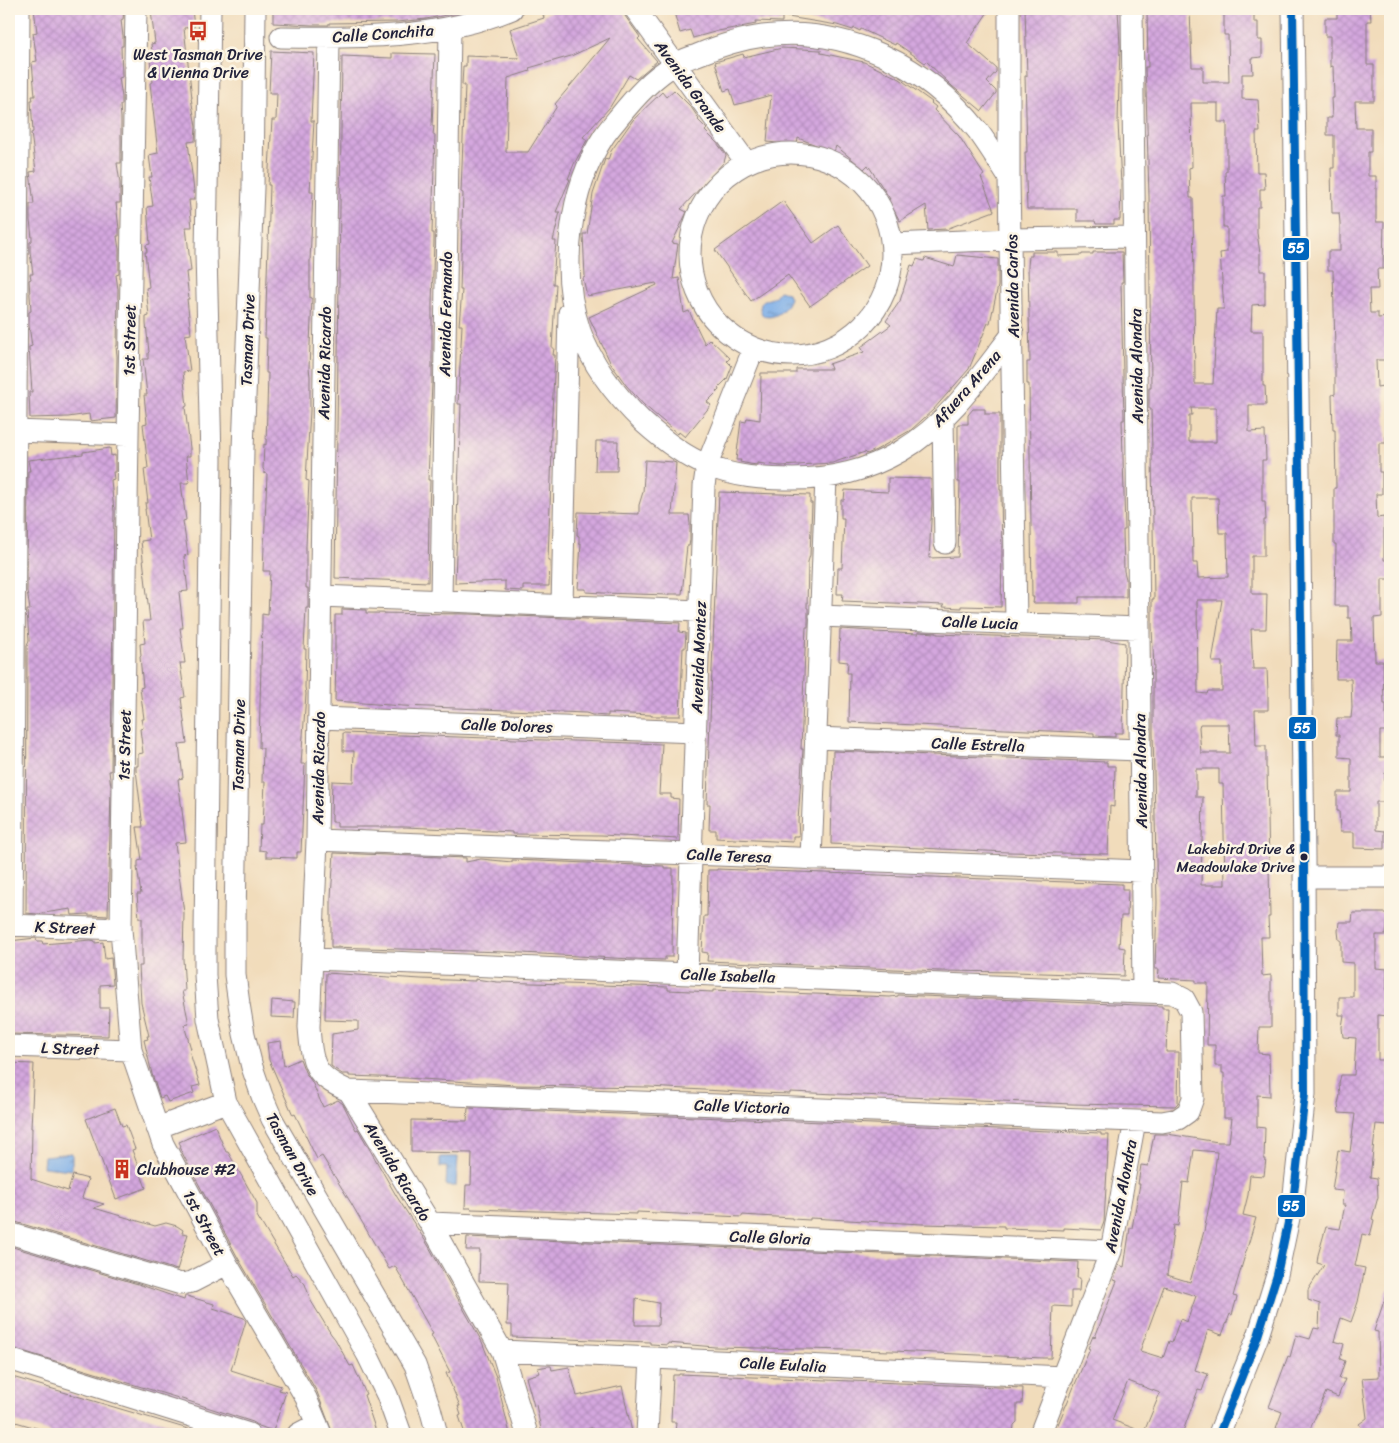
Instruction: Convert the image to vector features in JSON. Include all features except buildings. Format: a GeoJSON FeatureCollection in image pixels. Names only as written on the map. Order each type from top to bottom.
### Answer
{"type":"FeatureCollection","features":[{"type":"Feature","properties":{"kind":"street"},"geometry":{"type":"LineString","coordinates":[[10,925],[12,505],[16,431],[13,77],[19,9]]}},
{"type":"Feature","properties":{"kind":"street","name":"1st Street"},"geometry":{"type":"LineString","coordinates":[[136,9],[121,929],[131,1050],[163,1144],[227,1264],[306,1398],[319,1429]]}},
{"type":"Feature","properties":{"kind":"street","name":"Tasman Drive"},"geometry":{"type":"LineString","coordinates":[[210,9],[206,253],[211,459],[205,975],[208,1019],[226,1102],[367,1354],[387,1395],[401,1434]]}},
{"type":"Feature","properties":{"kind":"street","name":"Tasman Drive"},"geometry":{"type":"LineString","coordinates":[[255,9],[252,187],[243,459],[235,975],[244,1034],[252,1067],[272,1119],[415,1365],[437,1434]]}},
{"type":"Feature","properties":{"kind":"street","name":"Calle Conchita"},"geometry":{"type":"LineString","coordinates":[[281,37],[387,36],[450,28],[496,16],[512,9]]}},
{"type":"Feature","properties":{"kind":"street","name":"Avenida Grande"},"geometry":{"type":"LineString","coordinates":[[635,9],[682,61]]}},
{"type":"Feature","properties":{"kind":"street","name":"Avenida Grande"},"geometry":{"type":"LineString","coordinates":[[653,9],[682,61],[752,160]]}},
{"type":"Feature","properties":{"kind":"street","name":"Avenida Carlos"},"geometry":{"type":"LineString","coordinates":[[1008,9],[1016,623]]}},
{"type":"Feature","properties":{"kind":"street","name":"Avenida Alondra"},"geometry":{"type":"LineString","coordinates":[[1040,1434],[1111,1251],[1135,1121],[1162,1122],[1178,1119],[1188,1112],[1193,1098],[1191,1012],[1184,999],[1172,993],[1143,992],[1132,9]]}},
{"type":"Feature","properties":{"kind":"street"},"geometry":{"type":"LineString","coordinates":[[1219,1434],[1258,1336],[1277,1275],[1294,1194],[1305,1094],[1293,9]]}},
{"type":"Feature","properties":{"kind":"street","name":"Avenida Fernando"},"geometry":{"type":"LineString","coordinates":[[441,600],[450,28]]}},
{"type":"Feature","properties":{"kind":"street","name":"Afuera Arena"},"geometry":{"type":"LineString","coordinates":[[1009,178],[977,130],[950,101],[924,78],[896,61],[871,49],[809,34],[779,34],[750,37],[718,45],[682,61],[644,88],[622,113],[603,137],[589,164],[572,225],[569,256],[570,292],[579,330],[588,350],[616,392],[631,411],[676,450],[707,466],[734,474],[766,479],[826,478],[848,474],[904,449],[943,419],[1013,333]]}},
{"type":"Feature","properties":{"kind":"street","name":"Avenida Ricardo"},"geometry":{"type":"LineString","coordinates":[[329,38],[317,840],[309,1027],[312,1056],[324,1078],[334,1085],[349,1091],[430,1223],[502,1351],[528,1434]]}},
{"type":"Feature","properties":{"kind":"street"},"geometry":{"type":"LineString","coordinates":[[779,152],[812,153],[842,164],[867,185],[885,212],[893,244],[891,275],[880,303],[862,327],[837,345],[808,354],[777,355],[753,350],[724,330],[705,308],[694,282],[690,253],[694,225],[706,198],[724,177],[752,160],[779,152]]}},
{"type":"Feature","properties":{"kind":"street"},"geometry":{"type":"LineString","coordinates":[[893,244],[1011,239],[1134,237]]}},
{"type":"Feature","properties":{"kind":"street"},"geometry":{"type":"LineString","coordinates":[[562,605],[570,292]]}},
{"type":"Feature","properties":{"kind":"street","name":"Avenida Montez"},"geometry":{"type":"LineString","coordinates":[[687,974],[704,486],[707,466],[753,350]]}},
{"type":"Feature","properties":{"kind":"street"},"geometry":{"type":"LineString","coordinates":[[943,419],[945,543]]}},
{"type":"Feature","properties":{"kind":"street"},"geometry":{"type":"LineString","coordinates":[[16,431],[128,435]]}},
{"type":"Feature","properties":{"kind":"street"},"geometry":{"type":"LineString","coordinates":[[811,859],[826,478]]}},
{"type":"Feature","properties":{"kind":"street"},"geometry":{"type":"LineString","coordinates":[[320,596],[700,611]]}},
{"type":"Feature","properties":{"kind":"street","name":"Calle Lucia"},"geometry":{"type":"LineString","coordinates":[[820,616],[1139,628]]}},
{"type":"Feature","properties":{"kind":"street","name":"Calle Dolores"},"geometry":{"type":"LineString","coordinates":[[319,718],[696,732]]}},
{"type":"Feature","properties":{"kind":"street","name":"Calle Estrella"},"geometry":{"type":"LineString","coordinates":[[815,738],[1140,750]]}},
{"type":"Feature","properties":{"kind":"street","name":"Calle Teresa"},"geometry":{"type":"LineString","coordinates":[[317,840],[1142,871]]}},
{"type":"Feature","properties":{"kind":"street"},"geometry":{"type":"LineString","coordinates":[[1304,877],[1390,877]]}},
{"type":"Feature","properties":{"kind":"street","name":"K Street"},"geometry":{"type":"LineString","coordinates":[[10,925],[121,929]]}},
{"type":"Feature","properties":{"kind":"street","name":"Calle Isabella"},"geometry":{"type":"LineString","coordinates":[[312,959],[1143,992]]}},
{"type":"Feature","properties":{"kind":"street","name":"L Street"},"geometry":{"type":"LineString","coordinates":[[9,1046],[131,1050]]}},
{"type":"Feature","properties":{"kind":"street","name":"Calle Victoria"},"geometry":{"type":"LineString","coordinates":[[349,1091],[1135,1121]]}},
{"type":"Feature","properties":{"kind":"street"},"geometry":{"type":"LineString","coordinates":[[157,1128],[226,1102]]}},
{"type":"Feature","properties":{"kind":"street","name":"Calle Gloria"},"geometry":{"type":"LineString","coordinates":[[430,1223],[1111,1251]]}},
{"type":"Feature","properties":{"kind":"street"},"geometry":{"type":"LineString","coordinates":[[9,1234],[181,1284],[192,1282],[227,1264]]}},
{"type":"Feature","properties":{"kind":"street","name":"Calle Eulalia"},"geometry":{"type":"LineString","coordinates":[[502,1351],[1063,1377]]}},
{"type":"Feature","properties":{"kind":"street"},"geometry":{"type":"LineString","coordinates":[[647,1434],[651,1358]]}},
{"type":"Feature","properties":{"kind":"street"},"geometry":{"type":"LineString","coordinates":[[9,1359],[250,1434]]}},
{"type":"Feature","properties":{"kind":"street"},"geometry":{"type":"LineString","coordinates":[[298,1434],[319,1429]]}},
{"type":"Feature","properties":{"kind":"water"},"geometry":{"type":"Polygon","coordinates":[[[779,291],[788,293],[790,298],[786,306],[776,315],[763,316],[760,309],[762,302],[775,297],[779,291]]]}},
{"type":"Feature","properties":{"kind":"water"},"geometry":{"type":"Polygon","coordinates":[[[72,1153],[72,1170],[43,1167],[44,1156],[72,1153]]]}},
{"type":"Feature","properties":{"kind":"water"},"geometry":{"type":"Polygon","coordinates":[[[440,1157],[458,1157],[456,1186],[446,1186],[447,1167],[440,1167],[440,1157]]]}},
{"type":"Feature","properties":{"kind":"transit line","name":"55"},"geometry":{"type":"LineString","coordinates":[[1219,1434],[1258,1336],[1277,1275],[1294,1194],[1305,1094],[1304,857],[1293,9]]}},
{"type":"Feature","properties":{"kind":"place","name":"West Tasman Drive & Vienna Drive"},"geometry":{"type":"Point","coordinates":[198,31]}},
{"type":"Feature","properties":{"kind":"place","name":"Lakebird Drive & Meadowlake Drive"},"geometry":{"type":"Point","coordinates":[1304,857]}},
{"type":"Feature","properties":{"kind":"place","name":"Clubhouse #2"},"geometry":{"type":"Point","coordinates":[122,1169]}}]}
